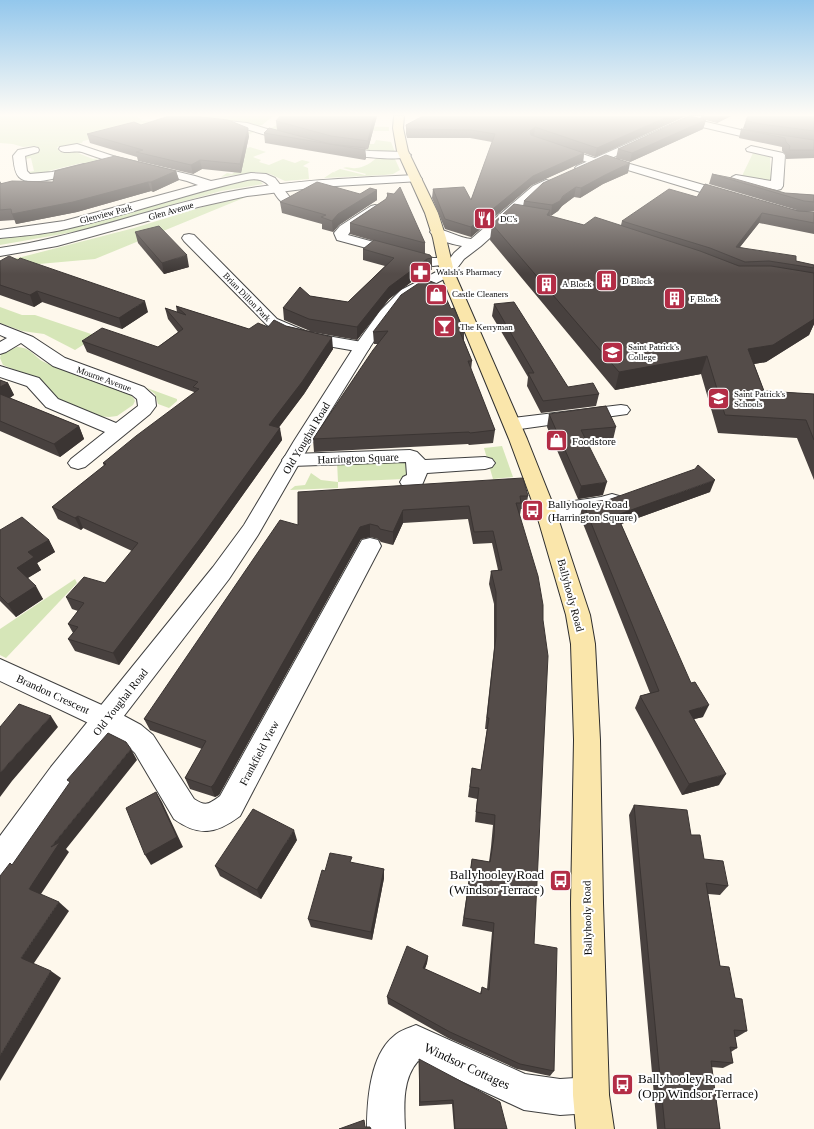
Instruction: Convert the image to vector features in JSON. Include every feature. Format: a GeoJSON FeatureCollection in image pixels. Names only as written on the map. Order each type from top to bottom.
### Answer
{"type":"FeatureCollection","features":[{"type":"Feature","properties":{"kind":"main road","name":"Ballyhooly Road"},"geometry":{"type":"LineString","coordinates":[[411,169],[428,204],[446,267],[513,424],[546,512],[578,615],[583,644],[587,740],[587,903],[591,1095],[595,1129]]}},
{"type":"Feature","properties":{"kind":"street"},"geometry":{"type":"LineString","coordinates":[[22,169],[24,176],[30,179],[75,169]]}},
{"type":"Feature","properties":{"kind":"street"},"geometry":{"type":"LineString","coordinates":[[151,169],[191,178],[210,185]]}},
{"type":"Feature","properties":{"kind":"street"},"geometry":{"type":"LineString","coordinates":[[571,173],[581,169]]}},
{"type":"Feature","properties":{"kind":"street"},"geometry":{"type":"LineString","coordinates":[[627,169],[742,200]]}},
{"type":"Feature","properties":{"kind":"street"},"geometry":{"type":"LineString","coordinates":[[727,196],[741,169]]}},
{"type":"Feature","properties":{"kind":"street","name":"Glenview Park"},"geometry":{"type":"LineString","coordinates":[[0,234],[65,225],[210,185],[245,177],[262,176],[269,179],[286,200]]}},
{"type":"Feature","properties":{"kind":"street","name":"Glen Avenue"},"geometry":{"type":"LineString","coordinates":[[0,252],[70,239],[224,197],[277,188],[324,183],[416,179]]}},
{"type":"Feature","properties":{"kind":"street","name":"Old Youghal Road"},"geometry":{"type":"LineString","coordinates":[[0,862],[62,776],[221,573],[251,530],[292,460],[362,347],[385,314],[406,293],[434,278],[510,214],[537,189],[558,179]]}},
{"type":"Feature","properties":{"kind":"street"},"geometry":{"type":"LineString","coordinates":[[382,205],[341,232],[342,236],[434,262],[446,267]]}},
{"type":"Feature","properties":{"kind":"street"},"geometry":{"type":"LineString","coordinates":[[510,214],[524,217]]}},
{"type":"Feature","properties":{"kind":"street"},"geometry":{"type":"LineString","coordinates":[[437,232],[452,240],[462,243],[476,243]]}},
{"type":"Feature","properties":{"kind":"street","name":"Brian Dillon Park"},"geometry":{"type":"LineString","coordinates":[[190,238],[272,322],[306,338],[362,347]]}},
{"type":"Feature","properties":{"kind":"street","name":"Mourne Avenue"},"geometry":{"type":"LineString","coordinates":[[0,329],[32,343],[59,362],[143,394],[146,397],[148,406],[78,463]]}},
{"type":"Feature","properties":{"kind":"street"},"geometry":{"type":"LineString","coordinates":[[0,349],[20,337]]}},
{"type":"Feature","properties":{"kind":"street"},"geometry":{"type":"LineString","coordinates":[[0,370],[33,382],[52,403],[118,431]]}},
{"type":"Feature","properties":{"kind":"street"},"geometry":{"type":"LineString","coordinates":[[513,424],[621,410]]}},
{"type":"Feature","properties":{"kind":"street","name":"Harrington Square"},"geometry":{"type":"LineString","coordinates":[[292,460],[410,456],[416,461],[413,474],[485,463]]}},
{"type":"Feature","properties":{"kind":"street"},"geometry":{"type":"LineString","coordinates":[[546,512],[604,504],[633,494]]}},
{"type":"Feature","properties":{"kind":"street","name":"Frankfield View"},"geometry":{"type":"LineString","coordinates":[[106,719],[132,733],[144,744],[184,808],[192,815],[200,819],[218,815],[230,806],[370,546]]}},
{"type":"Feature","properties":{"kind":"street","name":"Brandon Crescent"},"geometry":{"type":"LineString","coordinates":[[0,669],[106,719]]}},
{"type":"Feature","properties":{"kind":"street","name":"Windsor Cottages"},"geometry":{"type":"LineString","coordinates":[[386,1129],[385,1109],[390,1080],[397,1059],[406,1048],[416,1042],[524,1092],[560,1097],[591,1095]]}},
{"type":"Feature","properties":{"kind":"green space"},"geometry":{"type":"Polygon","coordinates":[[[33,169],[58,169],[48,171],[50,173],[30,174],[28,172],[34,171],[33,169]]]}},
{"type":"Feature","properties":{"kind":"green space"},"geometry":{"type":"Polygon","coordinates":[[[239,169],[308,169],[309,179],[285,181],[270,174],[256,172],[221,177],[227,173],[232,174],[239,169]]]}},
{"type":"Feature","properties":{"kind":"green space"},"geometry":{"type":"Polygon","coordinates":[[[340,169],[366,174],[346,169],[399,169],[400,170],[393,174],[384,175],[324,178],[333,172],[336,173],[334,172],[340,169]]]}},
{"type":"Feature","properties":{"kind":"green space"},"geometry":{"type":"Polygon","coordinates":[[[745,169],[770,169],[771,181],[741,178],[745,169]]]}},
{"type":"Feature","properties":{"kind":"green space"},"geometry":{"type":"Polygon","coordinates":[[[249,180],[259,180],[263,184],[221,191],[79,231],[0,245],[0,237],[249,180]]]}},
{"type":"Feature","properties":{"kind":"green space"},"geometry":{"type":"Polygon","coordinates":[[[246,197],[95,259],[5,267],[14,259],[134,228],[209,205],[246,197]]]}},
{"type":"Feature","properties":{"kind":"green space"},"geometry":{"type":"Polygon","coordinates":[[[0,307],[22,315],[35,315],[97,336],[75,350],[44,334],[22,331],[0,323],[0,307]]]}},
{"type":"Feature","properties":{"kind":"green space"},"geometry":{"type":"Polygon","coordinates":[[[17,347],[30,351],[46,363],[120,389],[132,397],[135,401],[133,405],[117,416],[109,417],[96,416],[56,400],[43,381],[3,365],[0,358],[1,354],[17,347]]]}},
{"type":"Feature","properties":{"kind":"green space"},"geometry":{"type":"Polygon","coordinates":[[[147,388],[177,399],[177,401],[169,408],[158,404],[155,394],[147,388]]]}},
{"type":"Feature","properties":{"kind":"green space"},"geometry":{"type":"Polygon","coordinates":[[[502,446],[513,477],[493,479],[484,448],[502,446]]]}},
{"type":"Feature","properties":{"kind":"green space"},"geometry":{"type":"Polygon","coordinates":[[[406,459],[409,476],[403,479],[338,482],[337,461],[406,459]]]}},
{"type":"Feature","properties":{"kind":"green space"},"geometry":{"type":"Polygon","coordinates":[[[311,473],[321,480],[338,482],[338,488],[290,490],[295,486],[305,485],[311,473]]]}},
{"type":"Feature","properties":{"kind":"green space"},"geometry":{"type":"Polygon","coordinates":[[[75,579],[77,583],[6,658],[0,655],[0,629],[75,579]]]}},
{"type":"Feature","properties":{"kind":"building"},"geometry":{"type":"Polygon","coordinates":[[[64,169],[167,169],[176,171],[151,182],[73,202],[12,214],[11,209],[0,210],[0,184],[12,181],[53,182],[55,171],[64,169]]]}},
{"type":"Feature","properties":{"kind":"building"},"geometry":{"type":"Polygon","coordinates":[[[482,169],[549,169],[533,176],[471,227],[445,219],[433,189],[464,187],[471,200],[482,169]]]}},
{"type":"Feature","properties":{"kind":"building"},"geometry":{"type":"Polygon","coordinates":[[[575,169],[618,169],[581,188],[576,187],[563,196],[560,201],[552,205],[524,201],[543,183],[575,169]]]}},
{"type":"Feature","properties":{"kind":"building"},"geometry":{"type":"Polygon","coordinates":[[[712,174],[785,193],[814,195],[814,202],[804,201],[712,174]]]}},
{"type":"Feature","properties":{"kind":"building"},"geometry":{"type":"Polygon","coordinates":[[[317,182],[360,194],[370,188],[377,190],[338,214],[332,221],[321,217],[326,215],[280,202],[317,182]]]}},
{"type":"Feature","properties":{"kind":"building"},"geometry":{"type":"Polygon","coordinates":[[[705,184],[798,211],[814,212],[814,223],[762,213],[736,247],[796,256],[796,261],[814,265],[814,268],[769,261],[745,262],[710,248],[622,221],[669,189],[697,197],[705,184]]]}},
{"type":"Feature","properties":{"kind":"building"},"geometry":{"type":"Polygon","coordinates":[[[400,187],[425,243],[350,223],[386,199],[388,195],[387,193],[394,194],[400,187]]]}},
{"type":"Feature","properties":{"kind":"building"},"geometry":{"type":"Polygon","coordinates":[[[514,204],[550,210],[547,215],[584,225],[595,217],[700,251],[739,266],[771,266],[814,273],[814,319],[773,345],[748,349],[764,391],[814,394],[814,440],[806,420],[725,415],[707,356],[619,372],[492,224],[514,204]]]}},
{"type":"Feature","properties":{"kind":"building"},"geometry":{"type":"Polygon","coordinates":[[[159,226],[187,255],[162,263],[135,232],[159,226]]]}},
{"type":"Feature","properties":{"kind":"building"},"geometry":{"type":"Polygon","coordinates":[[[374,240],[430,255],[432,258],[427,259],[389,287],[357,327],[309,319],[283,308],[300,287],[310,296],[348,302],[394,258],[363,249],[374,240]]]}},
{"type":"Feature","properties":{"kind":"building"},"geometry":{"type":"Polygon","coordinates":[[[9,256],[18,260],[20,258],[145,301],[119,318],[37,291],[30,295],[0,285],[0,261],[9,256]]]}},
{"type":"Feature","properties":{"kind":"building"},"geometry":{"type":"Polygon","coordinates":[[[425,279],[440,285],[451,309],[454,308],[464,332],[460,332],[472,361],[468,361],[495,430],[470,433],[313,439],[373,350],[388,331],[373,332],[401,295],[425,279]]]}},
{"type":"Feature","properties":{"kind":"building"},"geometry":{"type":"Polygon","coordinates":[[[514,302],[568,387],[593,383],[599,394],[543,401],[528,373],[534,373],[494,304],[514,302]]]}},
{"type":"Feature","properties":{"kind":"building"},"geometry":{"type":"Polygon","coordinates":[[[176,306],[249,329],[258,323],[268,327],[274,320],[286,326],[332,337],[302,382],[269,425],[280,428],[202,536],[113,653],[68,639],[78,627],[68,624],[84,603],[66,597],[84,577],[105,583],[138,543],[78,516],[75,518],[52,507],[106,464],[103,463],[136,436],[199,389],[193,387],[198,382],[82,341],[102,328],[158,347],[183,329],[165,308],[186,315],[176,306]]]}},
{"type":"Feature","properties":{"kind":"building"},"geometry":{"type":"Polygon","coordinates":[[[0,380],[8,383],[0,387],[0,380]]]}},
{"type":"Feature","properties":{"kind":"building"},"geometry":{"type":"Polygon","coordinates":[[[0,394],[79,426],[54,444],[0,421],[0,394]]]}},
{"type":"Feature","properties":{"kind":"building"},"geometry":{"type":"Polygon","coordinates":[[[606,406],[616,427],[581,430],[607,482],[581,486],[549,414],[606,406]]]}},
{"type":"Feature","properties":{"kind":"building"},"geometry":{"type":"Polygon","coordinates":[[[698,465],[715,480],[617,515],[691,683],[695,682],[709,705],[689,711],[726,774],[689,784],[640,696],[659,691],[583,503],[608,500],[695,469],[698,465]]]}},
{"type":"Feature","properties":{"kind":"building"},"geometry":{"type":"Polygon","coordinates":[[[523,478],[528,496],[520,496],[521,503],[516,503],[538,576],[543,605],[543,620],[548,656],[534,944],[557,948],[554,1071],[520,1064],[450,1032],[387,997],[407,946],[428,956],[423,968],[481,994],[482,987],[489,990],[494,923],[464,918],[472,859],[490,862],[494,837],[495,815],[476,812],[479,788],[470,787],[472,768],[481,770],[489,718],[487,718],[496,636],[496,592],[491,571],[502,570],[493,531],[474,532],[469,506],[403,510],[393,532],[380,529],[378,526],[370,524],[360,527],[211,787],[185,778],[206,741],[144,719],[280,520],[298,525],[298,492],[523,478]]]}},
{"type":"Feature","properties":{"kind":"building"},"geometry":{"type":"Polygon","coordinates":[[[22,517],[49,540],[28,552],[34,557],[17,568],[36,586],[8,604],[0,596],[0,530],[22,517]]]}},
{"type":"Feature","properties":{"kind":"building"},"geometry":{"type":"Polygon","coordinates":[[[19,704],[51,716],[0,773],[0,727],[19,704]]]}},
{"type":"Feature","properties":{"kind":"building"},"geometry":{"type":"Polygon","coordinates":[[[108,733],[126,742],[131,749],[51,847],[60,842],[29,889],[59,902],[21,958],[51,971],[0,1056],[0,876],[10,863],[12,865],[70,782],[67,780],[108,733]]]}},
{"type":"Feature","properties":{"kind":"building"},"geometry":{"type":"Polygon","coordinates":[[[156,792],[177,837],[145,855],[126,808],[156,792]]]}},
{"type":"Feature","properties":{"kind":"building"},"geometry":{"type":"Polygon","coordinates":[[[634,805],[687,810],[691,835],[700,835],[704,859],[723,861],[728,886],[706,883],[720,966],[729,967],[735,998],[742,999],[747,1031],[734,1030],[737,1048],[730,1047],[733,1063],[711,1061],[720,1129],[665,1129],[634,805]]]}},
{"type":"Feature","properties":{"kind":"building"},"geometry":{"type":"Polygon","coordinates":[[[253,809],[294,830],[257,890],[215,866],[253,809]]]}},
{"type":"Feature","properties":{"kind":"building"},"geometry":{"type":"Polygon","coordinates":[[[330,853],[352,857],[350,862],[384,869],[371,932],[308,919],[322,870],[325,871],[330,853]]]}},
{"type":"Feature","properties":{"kind":"building"},"geometry":{"type":"Polygon","coordinates":[[[419,1059],[500,1102],[507,1129],[455,1129],[453,1100],[420,1102],[419,1059]]]}},
{"type":"Feature","properties":{"kind":"building"},"geometry":{"type":"Polygon","coordinates":[[[364,1120],[365,1127],[370,1127],[371,1129],[339,1129],[364,1120]]]}},
{"type":"Feature","properties":{"kind":"place","name":"DC's"},"geometry":{"type":"Point","coordinates":[485,219]}},
{"type":"Feature","properties":{"kind":"place","name":"Walsh's Pharmacy"},"geometry":{"type":"Point","coordinates":[421,272]}},
{"type":"Feature","properties":{"kind":"place","name":"D Block"},"geometry":{"type":"Point","coordinates":[607,281]}},
{"type":"Feature","properties":{"kind":"place","name":"A Block"},"geometry":{"type":"Point","coordinates":[546,284]}},
{"type":"Feature","properties":{"kind":"place","name":"Castle Cleaners"},"geometry":{"type":"Point","coordinates":[437,294]}},
{"type":"Feature","properties":{"kind":"place","name":"F Block"},"geometry":{"type":"Point","coordinates":[675,299]}},
{"type":"Feature","properties":{"kind":"place","name":"The Kerryman"},"geometry":{"type":"Point","coordinates":[444,327]}},
{"type":"Feature","properties":{"kind":"place","name":"Saint Patrick's College"},"geometry":{"type":"Point","coordinates":[612,352]}},
{"type":"Feature","properties":{"kind":"place","name":"Saint Patrick's Schools"},"geometry":{"type":"Point","coordinates":[718,399]}},
{"type":"Feature","properties":{"kind":"place","name":"Foodstore"},"geometry":{"type":"Point","coordinates":[557,441]}},
{"type":"Feature","properties":{"kind":"place","name":"Ballyhooley Road (Harrington Square)"},"geometry":{"type":"Point","coordinates":[532,510]}},
{"type":"Feature","properties":{"kind":"place","name":"Ballyhooley Road (Windsor Terrace)"},"geometry":{"type":"Point","coordinates":[560,881]}},
{"type":"Feature","properties":{"kind":"place","name":"Ballyhooley Road (Opp Windsor Terrace)"},"geometry":{"type":"Point","coordinates":[622,1085]}}]}
